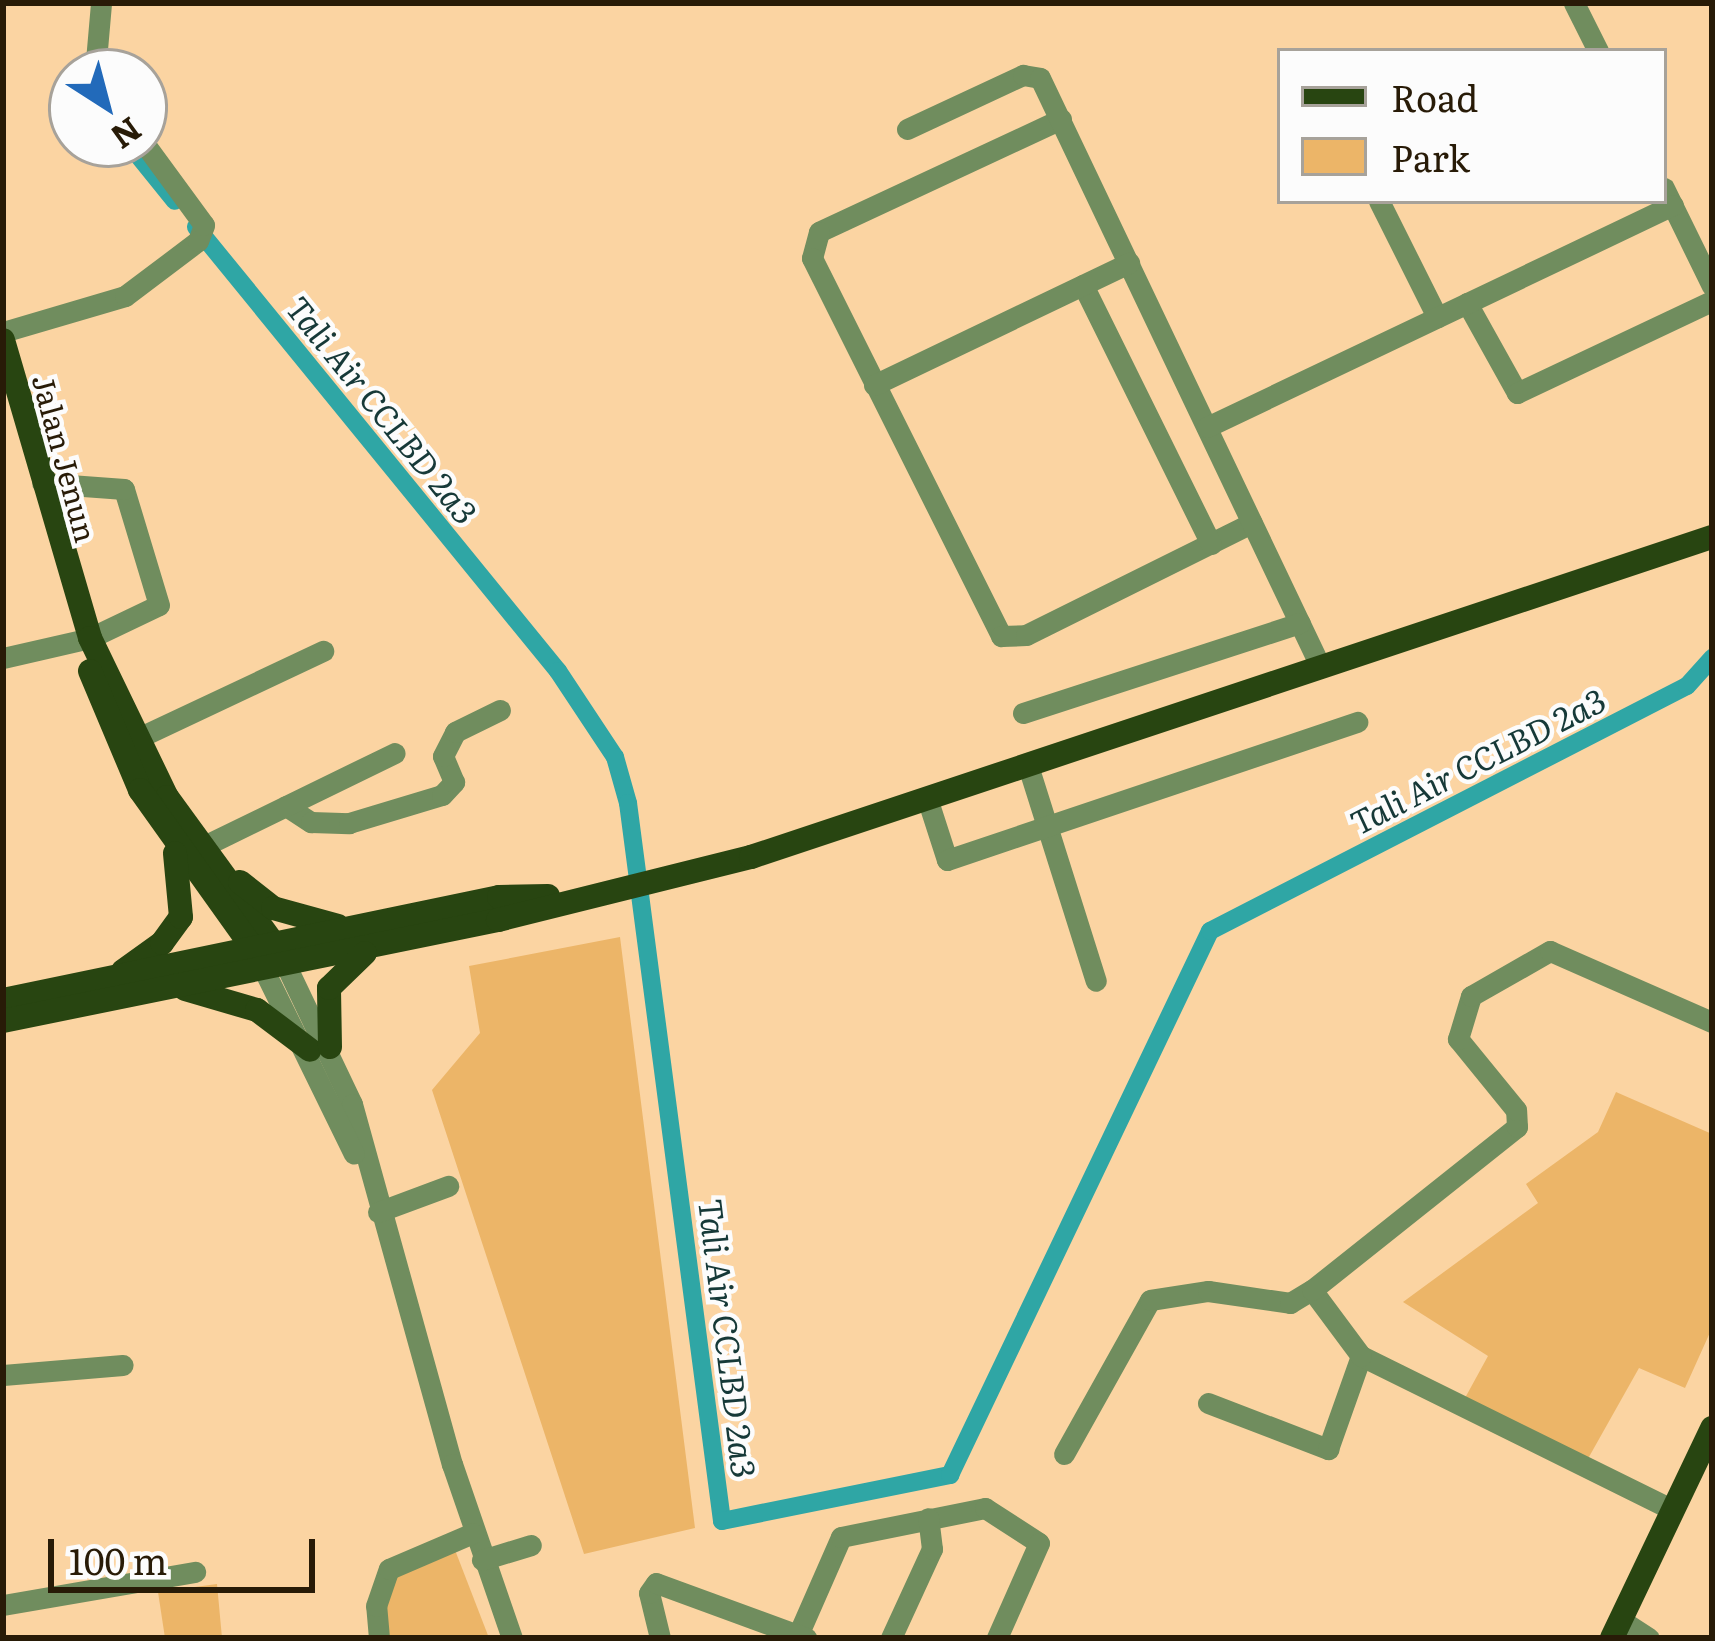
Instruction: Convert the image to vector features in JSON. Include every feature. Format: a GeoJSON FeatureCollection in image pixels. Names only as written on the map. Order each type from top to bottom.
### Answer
{"type":"FeatureCollection","features":[{"type":"Feature","properties":{"kind":"main road","name":"Jalan Jenun"},"geometry":{"type":"LineString","coordinates":[[3,336],[85,639]]}},
{"type":"Feature","properties":{"kind":"main road"},"geometry":{"type":"LineString","coordinates":[[3,1000],[116,976],[401,940],[672,874],[1029,769],[1712,537]]}},
{"type":"Feature","properties":{"kind":"main road"},"geometry":{"type":"LineString","coordinates":[[85,639],[136,739],[269,955]]}},
{"type":"Feature","properties":{"kind":"main road"},"geometry":{"type":"LineString","coordinates":[[85,639],[121,752],[170,836],[269,955]]}},
{"type":"Feature","properties":{"kind":"main road"},"geometry":{"type":"LineString","coordinates":[[116,976],[162,943],[181,917],[183,884],[170,836]]}},
{"type":"Feature","properties":{"kind":"main road"},"geometry":{"type":"LineString","coordinates":[[210,853],[273,908],[347,928]]}},
{"type":"Feature","properties":{"kind":"main road"},"geometry":{"type":"LineString","coordinates":[[3,1021],[170,987],[347,928],[499,897],[597,893]]}},
{"type":"Feature","properties":{"kind":"main road"},"geometry":{"type":"LineString","coordinates":[[170,987],[242,1003],[320,1048],[325,1012],[340,971],[401,940]]}},
{"type":"Feature","properties":{"kind":"main road"},"geometry":{"type":"LineString","coordinates":[[1617,1629],[1712,1428]]}},
{"type":"Feature","properties":{"kind":"street"},"geometry":{"type":"LineString","coordinates":[[97,48],[101,3]]}},
{"type":"Feature","properties":{"kind":"street"},"geometry":{"type":"LineString","coordinates":[[1574,3],[1596,48]]}},
{"type":"Feature","properties":{"kind":"street"},"geometry":{"type":"LineString","coordinates":[[907,129],[1029,74],[1044,84],[1321,668]]}},
{"type":"Feature","properties":{"kind":"street"},"geometry":{"type":"LineString","coordinates":[[1061,119],[812,239],[812,258],[1001,636],[1026,635],[1252,523]]}},
{"type":"Feature","properties":{"kind":"street"},"geometry":{"type":"LineString","coordinates":[[3,336],[125,296],[201,236],[159,168]]}},
{"type":"Feature","properties":{"kind":"street"},"geometry":{"type":"LineString","coordinates":[[1668,196],[1712,286]]}},
{"type":"Feature","properties":{"kind":"street"},"geometry":{"type":"LineString","coordinates":[[1380,204],[1437,317]]}},
{"type":"Feature","properties":{"kind":"street"},"geometry":{"type":"LineString","coordinates":[[1207,427],[1467,303],[1653,204]]}},
{"type":"Feature","properties":{"kind":"street"},"geometry":{"type":"LineString","coordinates":[[874,385],[1129,263]]}},
{"type":"Feature","properties":{"kind":"street"},"geometry":{"type":"LineString","coordinates":[[1083,285],[1210,544]]}},
{"type":"Feature","properties":{"kind":"street"},"geometry":{"type":"LineString","coordinates":[[1467,303],[1516,393],[1712,301]]}},
{"type":"Feature","properties":{"kind":"street"},"geometry":{"type":"LineString","coordinates":[[3,658],[85,639],[160,605],[131,497],[124,489],[42,483]]}},
{"type":"Feature","properties":{"kind":"street"},"geometry":{"type":"LineString","coordinates":[[1023,712],[1300,622]]}},
{"type":"Feature","properties":{"kind":"street"},"geometry":{"type":"LineString","coordinates":[[136,739],[323,651]]}},
{"type":"Feature","properties":{"kind":"street"},"geometry":{"type":"LineString","coordinates":[[286,806],[311,822],[349,823],[442,795],[454,782],[443,756],[450,738],[500,710]]}},
{"type":"Feature","properties":{"kind":"street"},"geometry":{"type":"LineString","coordinates":[[928,801],[947,860],[1357,722]]}},
{"type":"Feature","properties":{"kind":"street"},"geometry":{"type":"LineString","coordinates":[[210,853],[286,806],[394,753]]}},
{"type":"Feature","properties":{"kind":"street"},"geometry":{"type":"LineString","coordinates":[[1029,769],[1096,981]]}},
{"type":"Feature","properties":{"kind":"street"},"geometry":{"type":"LineString","coordinates":[[1064,1454],[1150,1300],[1208,1291],[1290,1303],[1312,1291],[1517,1127],[1516,1110],[1458,1039],[1471,995],[1550,951],[1712,1022]]}},
{"type":"Feature","properties":{"kind":"street"},"geometry":{"type":"LineString","coordinates":[[269,955],[320,1048],[370,1187],[473,1533],[512,1638]]}},
{"type":"Feature","properties":{"kind":"street"},"geometry":{"type":"LineString","coordinates":[[378,1212],[448,1186]]}},
{"type":"Feature","properties":{"kind":"street"},"geometry":{"type":"LineString","coordinates":[[1312,1291],[1361,1356],[1673,1510]]}},
{"type":"Feature","properties":{"kind":"street"},"geometry":{"type":"LineString","coordinates":[[1208,1403],[1328,1449],[1361,1356]]}},
{"type":"Feature","properties":{"kind":"street"},"geometry":{"type":"LineString","coordinates":[[3,1375],[123,1365]]}},
{"type":"Feature","properties":{"kind":"street"},"geometry":{"type":"LineString","coordinates":[[660,1638],[649,1593],[656,1583],[802,1636],[837,1540],[985,1508],[1038,1540],[997,1638]]}},
{"type":"Feature","properties":{"kind":"street"},"geometry":{"type":"LineString","coordinates":[[891,1638],[932,1549],[928,1518]]}},
{"type":"Feature","properties":{"kind":"street"},"geometry":{"type":"LineString","coordinates":[[380,1638],[376,1606],[389,1569],[473,1533]]}},
{"type":"Feature","properties":{"kind":"street"},"geometry":{"type":"LineString","coordinates":[[482,1560],[531,1545]]}},
{"type":"Feature","properties":{"kind":"street"},"geometry":{"type":"LineString","coordinates":[[3,1605],[195,1572]]}},
{"type":"Feature","properties":{"kind":"street"},"geometry":{"type":"LineString","coordinates":[[1617,1629],[1649,1638]]}},
{"type":"Feature","properties":{"kind":"green space"},"geometry":{"type":"Polygon","coordinates":[[[620,937],[695,1528],[584,1554],[432,1090],[480,1033],[469,966],[620,937]]]}},
{"type":"Feature","properties":{"kind":"green space"},"geometry":{"type":"Polygon","coordinates":[[[1616,1092],[1712,1134],[1712,1328],[1685,1388],[1639,1368],[1585,1464],[1465,1398],[1488,1356],[1403,1302],[1538,1203],[1526,1184],[1598,1132],[1616,1092]]]}},
{"type":"Feature","properties":{"kind":"green space"},"geometry":{"type":"Polygon","coordinates":[[[455,1550],[489,1638],[387,1638],[383,1603],[393,1574],[455,1550]]]}},
{"type":"Feature","properties":{"kind":"green space"},"geometry":{"type":"Polygon","coordinates":[[[217,1584],[222,1638],[165,1638],[158,1592],[217,1584]]]}},
{"type":"Feature","properties":{"kind":"waterway","name":"Tali Air CCLBD 2a3"},"geometry":{"type":"LineString","coordinates":[[148,168],[175,201]]}},
{"type":"Feature","properties":{"kind":"waterway","name":"Tali Air CCLBD 2a3"},"geometry":{"type":"LineString","coordinates":[[196,227],[558,671],[615,757],[628,803],[722,1521],[950,1475],[1210,931],[1687,686],[1712,658]]}}]}
